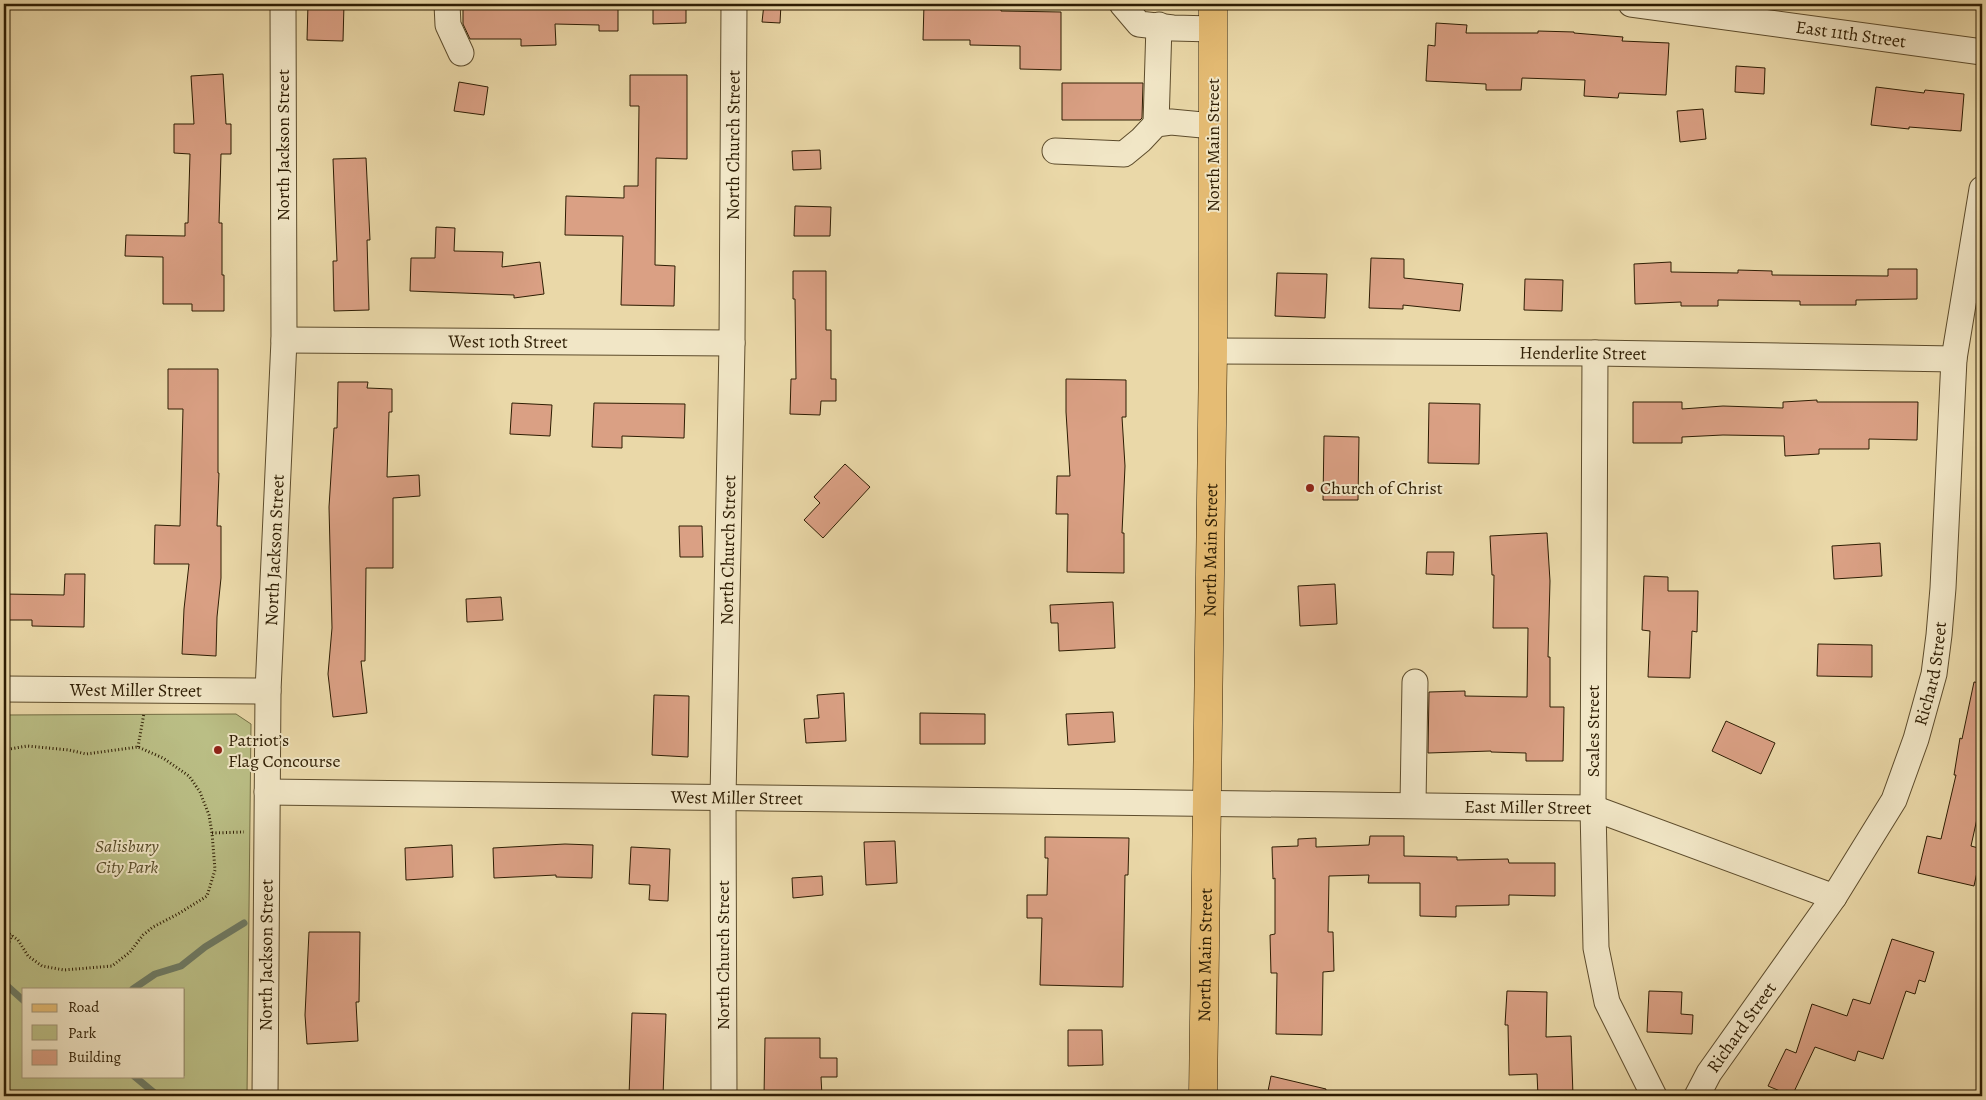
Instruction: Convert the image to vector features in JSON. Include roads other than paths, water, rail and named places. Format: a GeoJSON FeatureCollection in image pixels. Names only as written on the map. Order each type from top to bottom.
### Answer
{"type":"FeatureCollection","features":[{"type":"Feature","properties":{"kind":"main road","name":"North Main Street"},"geometry":{"type":"LineString","coordinates":[[1203,1096],[1213,350],[1213,16]]}},
{"type":"Feature","properties":{"kind":"street","name":"North Jackson Street"},"geometry":{"type":"LineString","coordinates":[[264,1096],[268,691],[284,340],[283,4]]}},
{"type":"Feature","properties":{"kind":"street"},"geometry":{"type":"LineString","coordinates":[[447,4],[448,26],[461,53]]}},
{"type":"Feature","properties":{"kind":"street","name":"North Church Street"},"geometry":{"type":"LineString","coordinates":[[724,1096],[723,798],[732,343],[734,4]]}},
{"type":"Feature","properties":{"kind":"street"},"geometry":{"type":"LineString","coordinates":[[1122,4],[1139,24],[1173,28],[1213,16]]}},
{"type":"Feature","properties":{"kind":"street","name":"East 11th Street"},"geometry":{"type":"LineString","coordinates":[[1631,4],[1684,7],[1982,52]]}},
{"type":"Feature","properties":{"kind":"street"},"geometry":{"type":"LineString","coordinates":[[1156,124],[1159,26]]}},
{"type":"Feature","properties":{"kind":"street"},"geometry":{"type":"LineString","coordinates":[[1055,151],[1124,154],[1156,124],[1171,122],[1213,126]]}},
{"type":"Feature","properties":{"kind":"street","name":"Richard Street"},"geometry":{"type":"LineString","coordinates":[[1697,1096],[1709,1073],[1834,897],[1894,800],[1916,739],[1934,674],[1943,588],[1954,359],[1982,189]]}},
{"type":"Feature","properties":{"kind":"street","name":"West 10th Street"},"geometry":{"type":"LineString","coordinates":[[284,340],[732,343]]}},
{"type":"Feature","properties":{"kind":"street","name":"Henderlite Street"},"geometry":{"type":"LineString","coordinates":[[1213,350],[1595,353],[1954,359]]}},
{"type":"Feature","properties":{"kind":"street","name":"Scales Street"},"geometry":{"type":"LineString","coordinates":[[1595,353],[1593,808],[1596,948],[1607,1002],[1654,1096]]}},
{"type":"Feature","properties":{"kind":"street"},"geometry":{"type":"LineString","coordinates":[[1413,804],[1415,682]]}},
{"type":"Feature","properties":{"kind":"street","name":"West Miller Street"},"geometry":{"type":"LineString","coordinates":[[4,689],[268,691]]}},
{"type":"Feature","properties":{"kind":"street","name":"West Miller Street"},"geometry":{"type":"LineString","coordinates":[[267,792],[1206,802]]}},
{"type":"Feature","properties":{"kind":"street","name":"East Miller Street"},"geometry":{"type":"LineString","coordinates":[[1206,802],[1593,808],[1834,897]]}},
{"type":"Feature","properties":{"kind":"waterway"},"geometry":{"type":"LineString","coordinates":[[134,988],[155,974],[181,966],[205,947],[244,923]]}},
{"type":"Feature","properties":{"kind":"waterway"},"geometry":{"type":"LineString","coordinates":[[4,983],[22,999]]}},
{"type":"Feature","properties":{"kind":"waterway"},"geometry":{"type":"LineString","coordinates":[[136,1078],[158,1096]]}},
{"type":"Feature","properties":{"kind":"place","name":"Church of Christ"},"geometry":{"type":"Point","coordinates":[1310,488]}},
{"type":"Feature","properties":{"kind":"place","name":"Patriot’s Flag Concourse"},"geometry":{"type":"Point","coordinates":[218,750]}},
{"type":"Feature","properties":{"kind":"park label","name":"Salisbury City Park"},"geometry":{"type":"Point","coordinates":[127,856]}}]}
